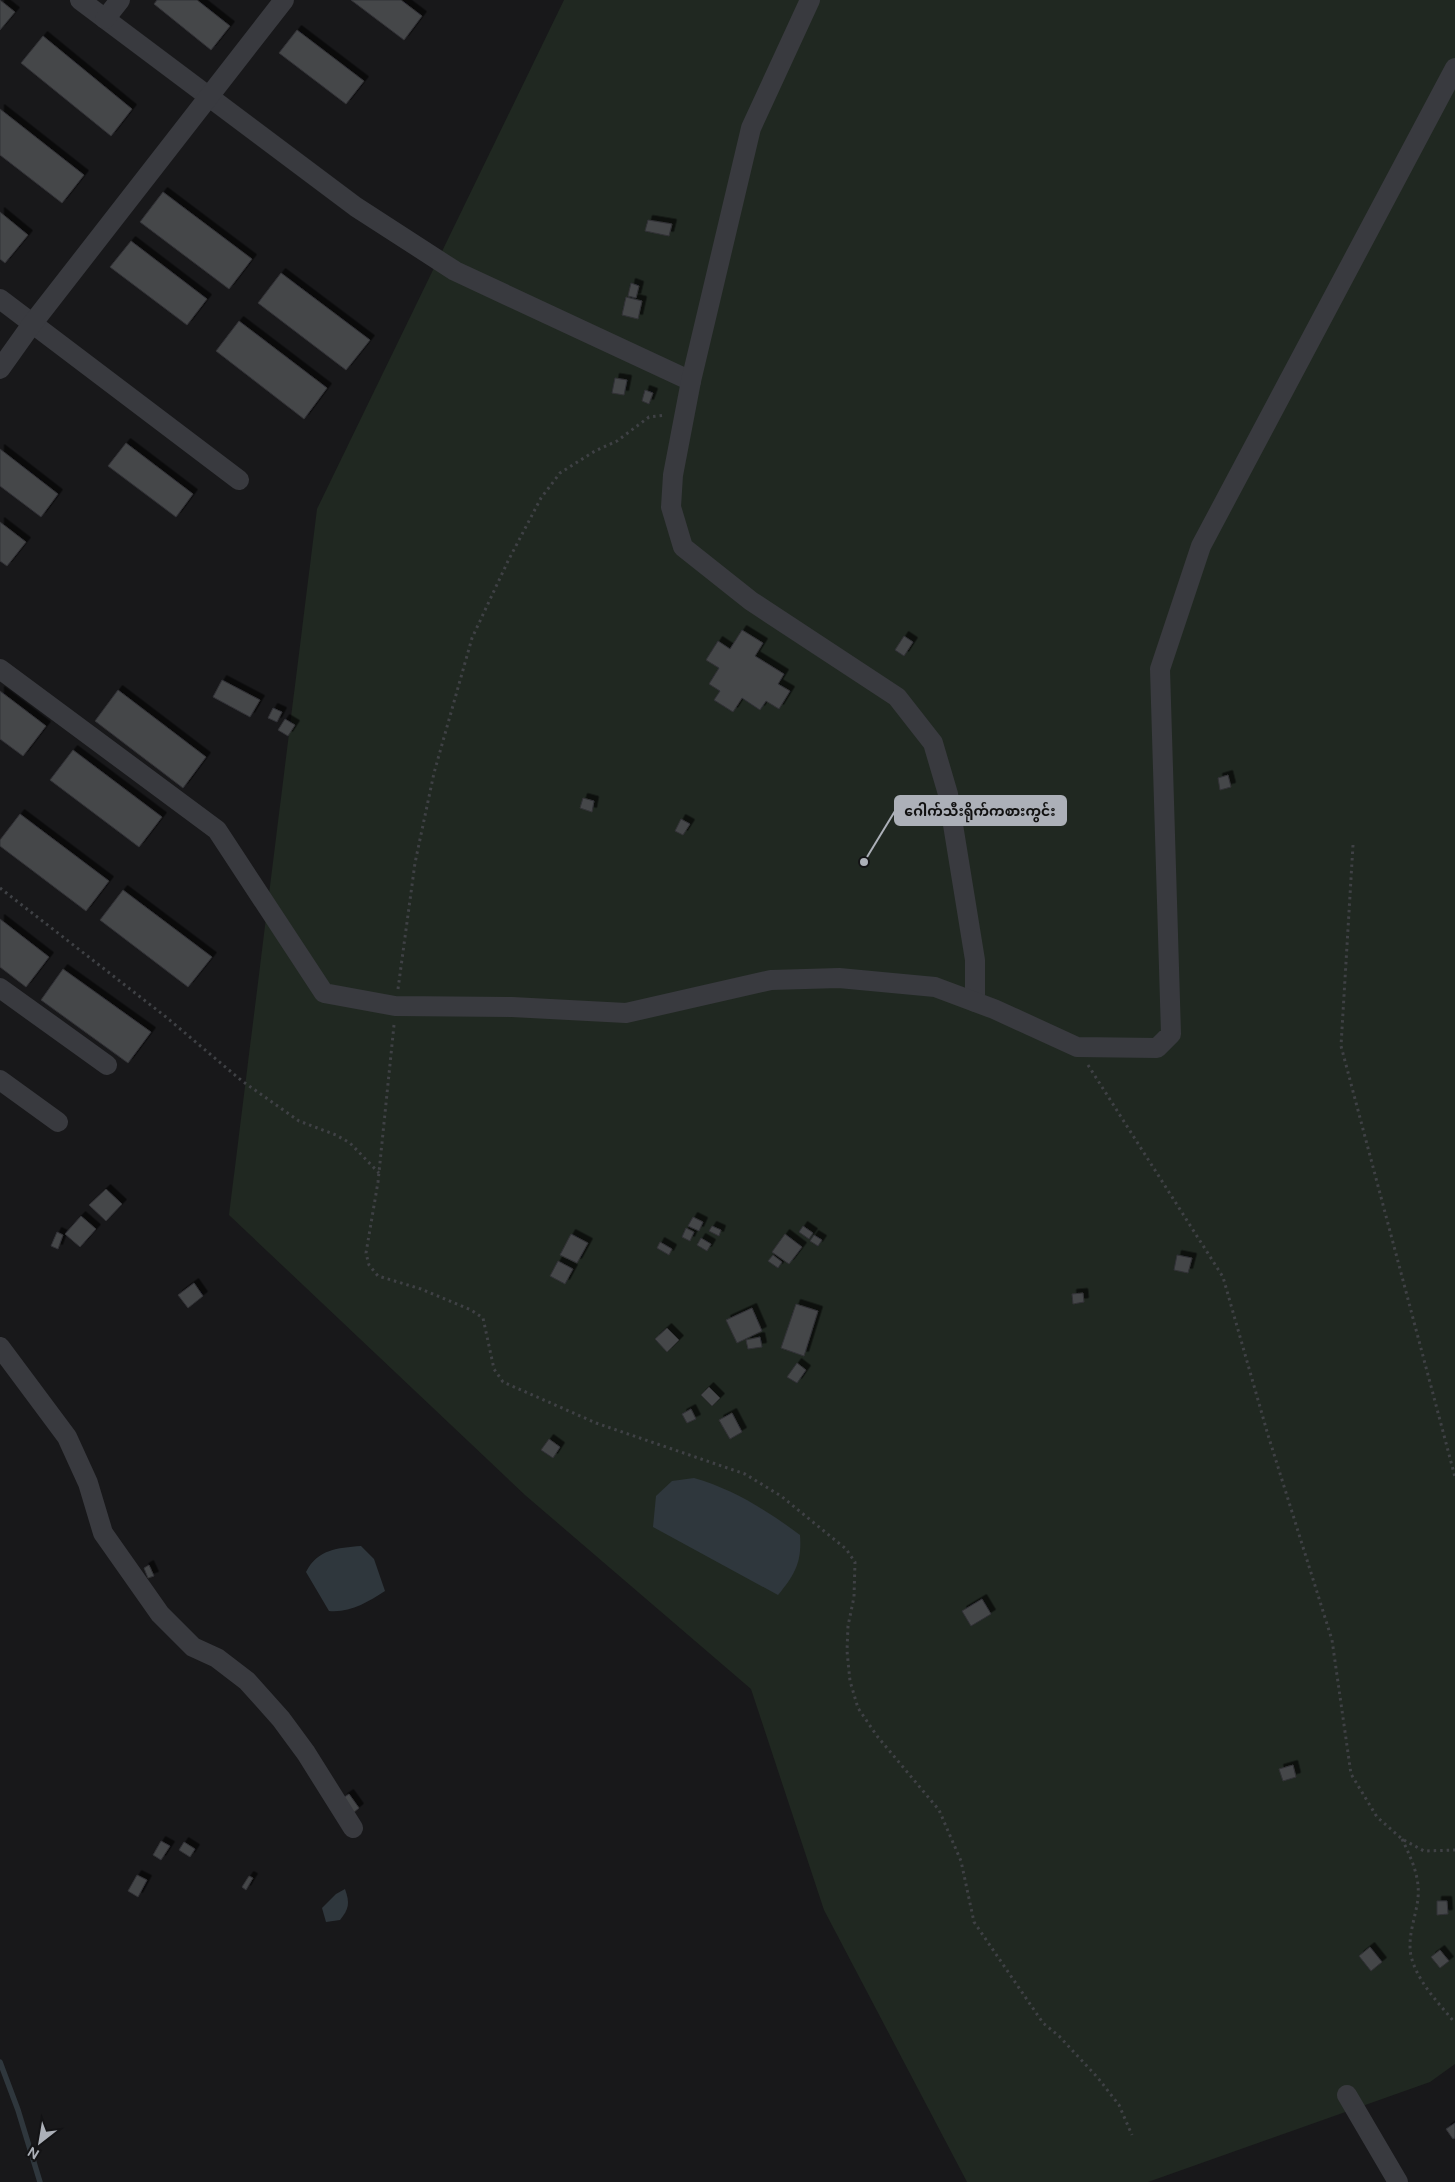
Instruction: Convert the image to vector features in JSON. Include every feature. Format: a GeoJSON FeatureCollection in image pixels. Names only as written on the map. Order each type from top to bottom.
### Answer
{"type":"FeatureCollection","features":[{"type":"Feature","properties":{"kind":"street"},"geometry":{"type":"LineString","coordinates":[[80,0],[356,206],[455,271],[691,381]]}},
{"type":"Feature","properties":{"kind":"street"},"geometry":{"type":"LineString","coordinates":[[105,19],[120,0]]}},
{"type":"Feature","properties":{"kind":"street"},"geometry":{"type":"LineString","coordinates":[[0,369],[32,324],[284,0]]}},
{"type":"Feature","properties":{"kind":"street"},"geometry":{"type":"LineString","coordinates":[[810,0],[750,128],[691,381],[673,475],[671,507],[684,547],[751,601],[897,697],[932,743],[950,803],[975,960],[975,1002]]}},
{"type":"Feature","properties":{"kind":"street"},"geometry":{"type":"LineString","coordinates":[[0,669],[216,830],[324,992],[395,1006],[512,1008],[626,1013],[771,980],[839,978],[935,987],[975,1002],[1077,1047],[1157,1048],[1171,1034],[1160,669],[1201,546],[1455,68]]}},
{"type":"Feature","properties":{"kind":"street"},"geometry":{"type":"LineString","coordinates":[[0,300],[239,480]]}},
{"type":"Feature","properties":{"kind":"street"},"geometry":{"type":"LineString","coordinates":[[0,988],[107,1065]]}},
{"type":"Feature","properties":{"kind":"street"},"geometry":{"type":"LineString","coordinates":[[0,1080],[58,1122]]}},
{"type":"Feature","properties":{"kind":"street"},"geometry":{"type":"LineString","coordinates":[[0,1347],[67,1437],[88,1483],[103,1533],[160,1614],[194,1647],[217,1658],[247,1681],[281,1719],[306,1753],[353,1828]]}},
{"type":"Feature","properties":{"kind":"street"},"geometry":{"type":"LineString","coordinates":[[1346,2095],[1398,2182]]}},
{"type":"Feature","properties":{"kind":"path"},"geometry":{"type":"LineString","coordinates":[[686,410],[649,417],[617,441],[560,473],[541,498],[508,561],[472,638],[434,773],[416,863],[395,1006],[379,1174],[366,1253],[369,1265],[378,1276],[421,1289],[471,1310],[483,1318],[494,1369],[503,1382],[596,1423],[745,1474],[781,1496],[846,1549],[855,1562],[854,1597],[848,1626],[847,1651],[850,1681],[858,1708],[876,1736],[939,1810],[961,1861],[974,1922],[1043,2023],[1059,2036],[1114,2098],[1132,2135]]}},
{"type":"Feature","properties":{"kind":"path"},"geometry":{"type":"LineString","coordinates":[[1353,845],[1341,1046],[1455,1477]]}},
{"type":"Feature","properties":{"kind":"path"},"geometry":{"type":"LineString","coordinates":[[0,888],[159,1011],[242,1081],[299,1121],[336,1135],[350,1143],[379,1174]]}},
{"type":"Feature","properties":{"kind":"path"},"geometry":{"type":"LineString","coordinates":[[1077,1047],[1223,1278],[1268,1435],[1332,1640],[1351,1774],[1377,1817],[1402,1839],[1424,1851],[1455,1850]]}},
{"type":"Feature","properties":{"kind":"path"},"geometry":{"type":"LineString","coordinates":[[1402,1839],[1416,1868],[1418,1897],[1411,1931],[1411,1955],[1421,1981],[1455,2024]]}},
{"type":"Feature","properties":{"kind":"shaded area"},"geometry":{"type":"Polygon","coordinates":[[[564,0],[1455,0],[1455,2064],[1430,2082],[1148,2182],[967,2182],[824,1910],[751,1689],[525,1495],[229,1215],[317,509],[564,0]]]}},
{"type":"Feature","properties":{"kind":"shaded area"},"geometry":{"type":"Polygon","coordinates":[[[694,1478],[723,1488],[750,1502],[800,1535],[800,1553],[796,1567],[789,1581],[778,1595],[653,1527],[656,1496],[672,1481],[694,1478]]]}},
{"type":"Feature","properties":{"kind":"shaded area"},"geometry":{"type":"Polygon","coordinates":[[[361,1546],[374,1559],[385,1591],[365,1603],[351,1608],[329,1611],[306,1572],[311,1564],[322,1554],[336,1549],[361,1546]]]}},
{"type":"Feature","properties":{"kind":"shaded area"},"geometry":{"type":"Polygon","coordinates":[[[345,1889],[348,1906],[345,1912],[340,1920],[326,1922],[322,1908],[336,1894],[345,1889]]]}},
{"type":"Feature","properties":{"kind":"building"},"geometry":{"type":"Polygon","coordinates":[[[0,0],[15,12],[0,30],[0,0]]]}},
{"type":"Feature","properties":{"kind":"building"},"geometry":{"type":"Polygon","coordinates":[[[157,0],[197,0],[230,26],[211,50],[154,4],[157,0]]]}},
{"type":"Feature","properties":{"kind":"building"},"geometry":{"type":"Polygon","coordinates":[[[351,0],[401,0],[422,16],[404,40],[351,0]]]}},
{"type":"Feature","properties":{"kind":"building"},"geometry":{"type":"Polygon","coordinates":[[[297,30],[364,81],[346,104],[279,53],[297,30]]]}},
{"type":"Feature","properties":{"kind":"building"},"geometry":{"type":"Polygon","coordinates":[[[43,36],[132,109],[111,136],[21,63],[43,36]]]}},
{"type":"Feature","properties":{"kind":"building"},"geometry":{"type":"Polygon","coordinates":[[[0,109],[84,175],[62,203],[0,155],[0,109]]]}},
{"type":"Feature","properties":{"kind":"building"},"geometry":{"type":"Polygon","coordinates":[[[163,192],[252,259],[229,289],[140,222],[163,192]]]}},
{"type":"Feature","properties":{"kind":"building"},"geometry":{"type":"Polygon","coordinates":[[[0,212],[28,235],[5,263],[0,259],[0,212]]]}},
{"type":"Feature","properties":{"kind":"building"},"geometry":{"type":"Polygon","coordinates":[[[648,220],[672,224],[669,236],[645,231],[648,220]]]}},
{"type":"Feature","properties":{"kind":"building"},"geometry":{"type":"Polygon","coordinates":[[[131,241],[207,299],[187,325],[110,267],[131,241]]]}},
{"type":"Feature","properties":{"kind":"building"},"geometry":{"type":"Polygon","coordinates":[[[281,273],[370,340],[346,370],[258,303],[281,273]]]}},
{"type":"Feature","properties":{"kind":"building"},"geometry":{"type":"Polygon","coordinates":[[[631,283],[639,286],[636,298],[628,296],[631,283]]]}},
{"type":"Feature","properties":{"kind":"building"},"geometry":{"type":"Polygon","coordinates":[[[626,297],[642,301],[638,319],[622,315],[626,297]]]}},
{"type":"Feature","properties":{"kind":"building"},"geometry":{"type":"Polygon","coordinates":[[[239,321],[327,388],[304,419],[216,351],[239,321]]]}},
{"type":"Feature","properties":{"kind":"building"},"geometry":{"type":"Polygon","coordinates":[[[615,378],[627,380],[624,395],[612,393],[615,378]]]}},
{"type":"Feature","properties":{"kind":"building"},"geometry":{"type":"Polygon","coordinates":[[[645,390],[653,393],[649,404],[642,401],[645,390]]]}},
{"type":"Feature","properties":{"kind":"building"},"geometry":{"type":"Polygon","coordinates":[[[126,443],[193,494],[176,517],[108,466],[126,443]]]}},
{"type":"Feature","properties":{"kind":"building"},"geometry":{"type":"Polygon","coordinates":[[[0,449],[58,494],[41,517],[0,486],[0,449]]]}},
{"type":"Feature","properties":{"kind":"building"},"geometry":{"type":"Polygon","coordinates":[[[0,522],[26,542],[7,566],[0,561],[0,522]]]}},
{"type":"Feature","properties":{"kind":"building"},"geometry":{"type":"Polygon","coordinates":[[[742,630],[763,643],[755,656],[784,674],[778,684],[790,691],[779,709],[766,701],[760,710],[742,698],[733,712],[714,700],[720,691],[709,684],[719,668],[706,660],[718,641],[730,649],[742,630]]]}},
{"type":"Feature","properties":{"kind":"building"},"geometry":{"type":"Polygon","coordinates":[[[904,636],[913,642],[904,656],[895,650],[904,636]]]}},
{"type":"Feature","properties":{"kind":"building"},"geometry":{"type":"Polygon","coordinates":[[[222,680],[260,700],[250,717],[213,697],[222,680]]]}},
{"type":"Feature","properties":{"kind":"building"},"geometry":{"type":"Polygon","coordinates":[[[118,690],[206,757],[183,788],[95,721],[118,690]]]}},
{"type":"Feature","properties":{"kind":"building"},"geometry":{"type":"Polygon","coordinates":[[[0,691],[46,726],[23,756],[0,739],[0,691]]]}},
{"type":"Feature","properties":{"kind":"building"},"geometry":{"type":"Polygon","coordinates":[[[273,708],[282,712],[277,722],[268,718],[273,708]]]}},
{"type":"Feature","properties":{"kind":"building"},"geometry":{"type":"Polygon","coordinates":[[[285,719],[295,725],[288,736],[278,730],[285,719]]]}},
{"type":"Feature","properties":{"kind":"building"},"geometry":{"type":"Polygon","coordinates":[[[73,750],[162,817],[139,847],[50,780],[73,750]]]}},
{"type":"Feature","properties":{"kind":"building"},"geometry":{"type":"Polygon","coordinates":[[[1228,775],[1231,787],[1220,790],[1218,778],[1228,775]]]}},
{"type":"Feature","properties":{"kind":"building"},"geometry":{"type":"Polygon","coordinates":[[[583,798],[594,801],[592,812],[580,808],[583,798]]]}},
{"type":"Feature","properties":{"kind":"building"},"geometry":{"type":"Polygon","coordinates":[[[20,814],[109,881],[86,911],[0,846],[0,840],[20,814]]]}},
{"type":"Feature","properties":{"kind":"building"},"geometry":{"type":"Polygon","coordinates":[[[681,819],[690,824],[683,835],[675,831],[681,819]]]}},
{"type":"Feature","properties":{"kind":"building"},"geometry":{"type":"Polygon","coordinates":[[[123,890],[212,957],[188,987],[100,920],[123,890]]]}},
{"type":"Feature","properties":{"kind":"building"},"geometry":{"type":"Polygon","coordinates":[[[0,919],[49,957],[26,987],[0,967],[0,919]]]}},
{"type":"Feature","properties":{"kind":"building"},"geometry":{"type":"Polygon","coordinates":[[[63,969],[151,1032],[128,1063],[41,1000],[63,969]]]}},
{"type":"Feature","properties":{"kind":"building"},"geometry":{"type":"Polygon","coordinates":[[[106,1189],[122,1204],[106,1221],[89,1205],[106,1189]]]}},
{"type":"Feature","properties":{"kind":"building"},"geometry":{"type":"Polygon","coordinates":[[[81,1216],[96,1229],[80,1247],[65,1234],[81,1216]]]}},
{"type":"Feature","properties":{"kind":"building"},"geometry":{"type":"Polygon","coordinates":[[[693,1217],[703,1222],[699,1231],[688,1226],[693,1217]]]}},
{"type":"Feature","properties":{"kind":"building"},"geometry":{"type":"Polygon","coordinates":[[[712,1226],[721,1230],[719,1236],[709,1231],[712,1226]]]}},
{"type":"Feature","properties":{"kind":"building"},"geometry":{"type":"Polygon","coordinates":[[[803,1226],[813,1233],[809,1239],[799,1232],[803,1226]]]}},
{"type":"Feature","properties":{"kind":"building"},"geometry":{"type":"Polygon","coordinates":[[[686,1228],[694,1232],[690,1241],[682,1237],[686,1228]]]}},
{"type":"Feature","properties":{"kind":"building"},"geometry":{"type":"Polygon","coordinates":[[[57,1232],[63,1235],[58,1249],[51,1246],[57,1232]]]}},
{"type":"Feature","properties":{"kind":"building"},"geometry":{"type":"Polygon","coordinates":[[[571,1234],[588,1243],[577,1263],[560,1255],[571,1234]]]}},
{"type":"Feature","properties":{"kind":"building"},"geometry":{"type":"Polygon","coordinates":[[[785,1234],[802,1247],[789,1264],[772,1252],[785,1234]]]}},
{"type":"Feature","properties":{"kind":"building"},"geometry":{"type":"Polygon","coordinates":[[[814,1235],[822,1240],[818,1246],[810,1241],[814,1235]]]}},
{"type":"Feature","properties":{"kind":"building"},"geometry":{"type":"Polygon","coordinates":[[[701,1238],[711,1244],[707,1251],[697,1245],[701,1238]]]}},
{"type":"Feature","properties":{"kind":"building"},"geometry":{"type":"Polygon","coordinates":[[[660,1242],[672,1249],[669,1255],[657,1248],[660,1242]]]}},
{"type":"Feature","properties":{"kind":"building"},"geometry":{"type":"Polygon","coordinates":[[[773,1255],[782,1262],[778,1268],[768,1261],[773,1255]]]}},
{"type":"Feature","properties":{"kind":"building"},"geometry":{"type":"Polygon","coordinates":[[[1177,1255],[1192,1258],[1188,1273],[1174,1270],[1177,1255]]]}},
{"type":"Feature","properties":{"kind":"building"},"geometry":{"type":"Polygon","coordinates":[[[558,1261],[573,1269],[565,1284],[550,1276],[558,1261]]]}},
{"type":"Feature","properties":{"kind":"building"},"geometry":{"type":"Polygon","coordinates":[[[194,1283],[203,1296],[188,1308],[178,1295],[194,1283]]]}},
{"type":"Feature","properties":{"kind":"building"},"geometry":{"type":"Polygon","coordinates":[[[1083,1293],[1084,1302],[1073,1304],[1072,1294],[1083,1293]]]}},
{"type":"Feature","properties":{"kind":"building"},"geometry":{"type":"Polygon","coordinates":[[[796,1304],[818,1311],[804,1356],[781,1348],[796,1304]]]}},
{"type":"Feature","properties":{"kind":"building"},"geometry":{"type":"Polygon","coordinates":[[[752,1308],[762,1331],[737,1343],[726,1320],[752,1308]]]}},
{"type":"Feature","properties":{"kind":"building"},"geometry":{"type":"Polygon","coordinates":[[[667,1328],[679,1340],[667,1352],[655,1339],[667,1328]]]}},
{"type":"Feature","properties":{"kind":"building"},"geometry":{"type":"Polygon","coordinates":[[[760,1337],[762,1347],[748,1349],[746,1340],[760,1337]]]}},
{"type":"Feature","properties":{"kind":"building"},"geometry":{"type":"Polygon","coordinates":[[[797,1363],[806,1370],[797,1383],[787,1377],[797,1363]]]}},
{"type":"Feature","properties":{"kind":"building"},"geometry":{"type":"Polygon","coordinates":[[[709,1387],[720,1398],[712,1406],[701,1395],[709,1387]]]}},
{"type":"Feature","properties":{"kind":"building"},"geometry":{"type":"Polygon","coordinates":[[[691,1409],[696,1419],[687,1423],[682,1414],[691,1409]]]}},
{"type":"Feature","properties":{"kind":"building"},"geometry":{"type":"Polygon","coordinates":[[[732,1413],[742,1432],[730,1439],[719,1420],[732,1413]]]}},
{"type":"Feature","properties":{"kind":"building"},"geometry":{"type":"Polygon","coordinates":[[[549,1439],[560,1447],[553,1458],[541,1450],[549,1439]]]}},
{"type":"Feature","properties":{"kind":"building"},"geometry":{"type":"Polygon","coordinates":[[[149,1565],[154,1576],[148,1578],[144,1568],[149,1565]]]}},
{"type":"Feature","properties":{"kind":"building"},"geometry":{"type":"Polygon","coordinates":[[[982,1599],[991,1614],[971,1626],[962,1611],[982,1599]]]}},
{"type":"Feature","properties":{"kind":"building"},"geometry":{"type":"Polygon","coordinates":[[[1293,1765],[1296,1777],[1283,1781],[1279,1769],[1293,1765]]]}},
{"type":"Feature","properties":{"kind":"building"},"geometry":{"type":"Polygon","coordinates":[[[349,1794],[359,1808],[353,1813],[343,1798],[349,1794]]]}},
{"type":"Feature","properties":{"kind":"building"},"geometry":{"type":"Polygon","coordinates":[[[161,1841],[170,1846],[161,1860],[153,1855],[161,1841]]]}},
{"type":"Feature","properties":{"kind":"building"},"geometry":{"type":"Polygon","coordinates":[[[184,1842],[195,1849],[190,1857],[179,1850],[184,1842]]]}},
{"type":"Feature","properties":{"kind":"building"},"geometry":{"type":"Polygon","coordinates":[[[137,1875],[147,1880],[138,1897],[128,1891],[137,1875]]]}},
{"type":"Feature","properties":{"kind":"building"},"geometry":{"type":"Polygon","coordinates":[[[249,1876],[253,1878],[246,1890],[242,1887],[249,1876]]]}},
{"type":"Feature","properties":{"kind":"building"},"geometry":{"type":"Polygon","coordinates":[[[1437,1901],[1447,1901],[1448,1914],[1437,1915],[1437,1901]]]}},
{"type":"Feature","properties":{"kind":"building"},"geometry":{"type":"Polygon","coordinates":[[[1370,1947],[1382,1962],[1371,1971],[1359,1956],[1370,1947]]]}},
{"type":"Feature","properties":{"kind":"building"},"geometry":{"type":"Polygon","coordinates":[[[1440,1950],[1449,1961],[1440,1968],[1431,1957],[1440,1950]]]}},
{"type":"Feature","properties":{"kind":"building"},"geometry":{"type":"Polygon","coordinates":[[[1455,2123],[1455,2138],[1453,2139],[1446,2129],[1455,2123]]]}},
{"type":"Feature","properties":{"kind":"waterway"},"geometry":{"type":"LineString","coordinates":[[0,2062],[18,2110],[40,2182]]}},
{"type":"Feature","properties":{"kind":"place","name":"ဂေါက်သီးရိုက်ကစားကွင်း"},"geometry":{"type":"Point","coordinates":[864,862]}}]}
